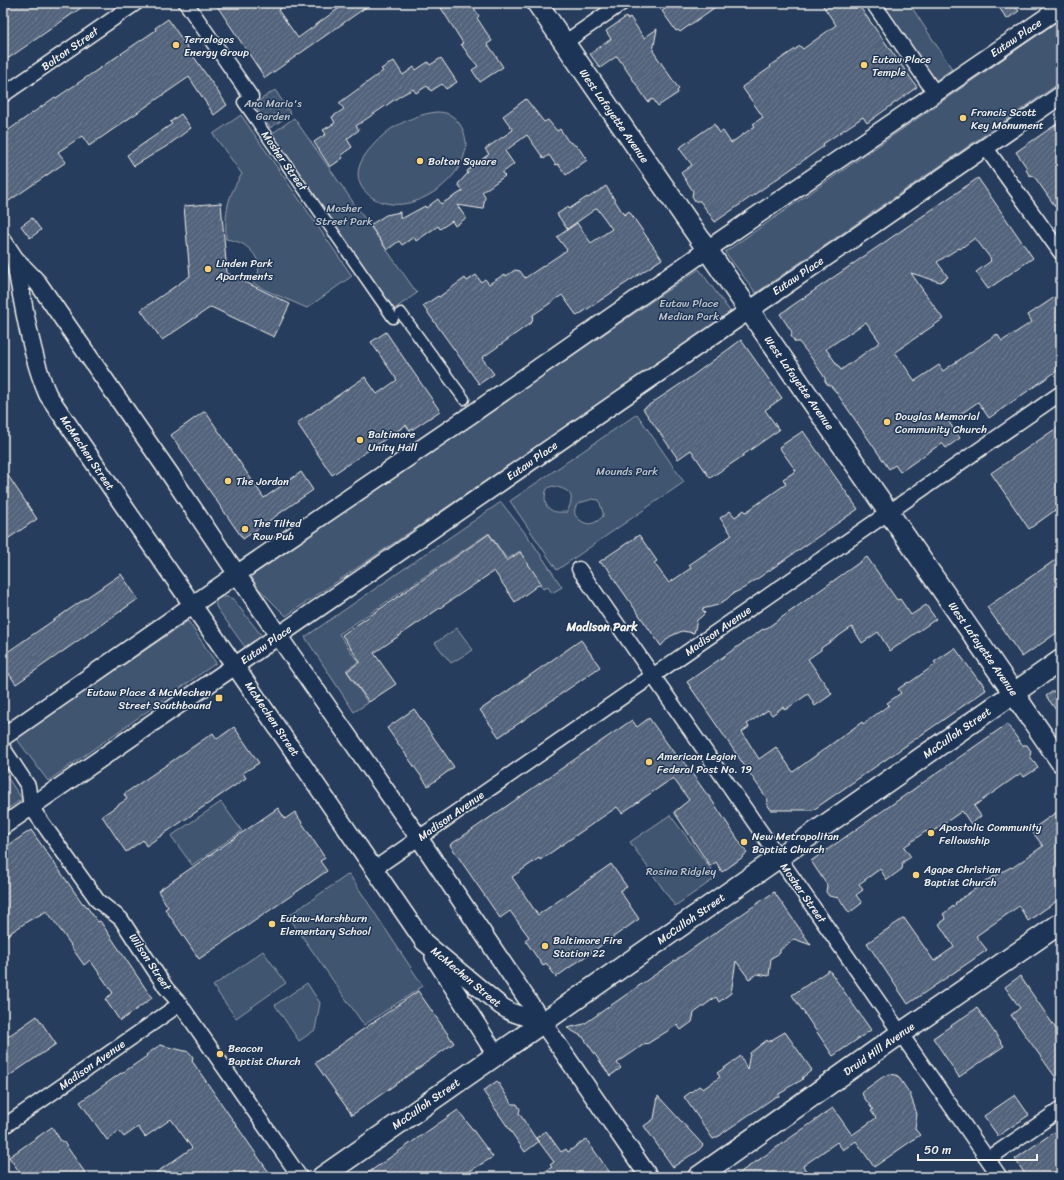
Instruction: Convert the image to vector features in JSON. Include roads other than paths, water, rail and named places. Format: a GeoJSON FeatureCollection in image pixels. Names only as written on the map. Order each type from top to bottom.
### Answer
{"type":"FeatureCollection","features":[{"type":"Feature","properties":{"kind":"main road","name":"West Lafayette Avenue"},"geometry":{"type":"LineString","coordinates":[[537,3],[1061,762]]}},
{"type":"Feature","properties":{"kind":"main road","name":"McCulloh Street"},"geometry":{"type":"LineString","coordinates":[[322,1177],[1061,660]]}},
{"type":"Feature","properties":{"kind":"main road","name":"Druid Hill Avenue"},"geometry":{"type":"LineString","coordinates":[[698,1177],[901,1033],[1061,923]]}},
{"type":"Feature","properties":{"kind":"street","name":"Bolton Street"},"geometry":{"type":"LineString","coordinates":[[3,95],[136,3]]}},
{"type":"Feature","properties":{"kind":"street","name":"Mosher Street"},"geometry":{"type":"LineString","coordinates":[[186,3],[247,99],[397,316],[464,399]]}},
{"type":"Feature","properties":{"kind":"street"},"geometry":{"type":"LineString","coordinates":[[564,43],[622,3]]}},
{"type":"Feature","properties":{"kind":"street"},"geometry":{"type":"LineString","coordinates":[[873,3],[935,93]]}},
{"type":"Feature","properties":{"kind":"street","name":"Eutaw Place"},"geometry":{"type":"LineString","coordinates":[[3,737],[237,574],[463,420],[707,250],[1061,7]]}},
{"type":"Feature","properties":{"kind":"street","name":"Eutaw Place"},"geometry":{"type":"LineString","coordinates":[[3,826],[1061,95]]}},
{"type":"Feature","properties":{"kind":"street"},"geometry":{"type":"LineString","coordinates":[[986,148],[1061,253]]}},
{"type":"Feature","properties":{"kind":"street","name":"McMechen Street"},"geometry":{"type":"LineString","coordinates":[[3,241],[15,259],[38,283],[419,838],[543,1023],[649,1177]]}},
{"type":"Feature","properties":{"kind":"street","name":"McMechen Street"},"geometry":{"type":"LineString","coordinates":[[15,259],[34,355],[40,379],[48,395],[424,942],[494,1002],[511,1012],[543,1023]]}},
{"type":"Feature","properties":{"kind":"street","name":"Madison Avenue"},"geometry":{"type":"LineString","coordinates":[[374,869],[1061,393]]}},
{"type":"Feature","properties":{"kind":"street","name":"Mosher Street"},"geometry":{"type":"LineString","coordinates":[[579,569],[1000,1177]]}},
{"type":"Feature","properties":{"kind":"street","name":"Wilson Street"},"geometry":{"type":"LineString","coordinates":[[3,748],[28,786],[32,807],[98,901],[121,919],[166,988],[180,1004],[300,1177]]}},
{"type":"Feature","properties":{"kind":"street"},"geometry":{"type":"LineString","coordinates":[[424,942],[496,1055]]}},
{"type":"Feature","properties":{"kind":"street","name":"Madison Avenue"},"geometry":{"type":"LineString","coordinates":[[3,1127],[180,1004]]}},
{"type":"Feature","properties":{"kind":"street"},"geometry":{"type":"LineString","coordinates":[[988,1159],[1061,1109]]}},
{"type":"Feature","properties":{"kind":"place","name":"Terralogos Energy Group"},"geometry":{"type":"Point","coordinates":[176,45]}},
{"type":"Feature","properties":{"kind":"place","name":"Eutaw Place Temple"},"geometry":{"type":"Point","coordinates":[864,65]}},
{"type":"Feature","properties":{"kind":"place","name":"Francis Scott Key Monument"},"geometry":{"type":"Point","coordinates":[963,118]}},
{"type":"Feature","properties":{"kind":"place","name":"Bolton Square"},"geometry":{"type":"Point","coordinates":[420,161]}},
{"type":"Feature","properties":{"kind":"place","name":"Linden Park Apartments"},"geometry":{"type":"Point","coordinates":[208,269]}},
{"type":"Feature","properties":{"kind":"place","name":"Douglas Memorial Community Church"},"geometry":{"type":"Point","coordinates":[887,422]}},
{"type":"Feature","properties":{"kind":"place","name":"Baltimore Unity Hall"},"geometry":{"type":"Point","coordinates":[360,440]}},
{"type":"Feature","properties":{"kind":"place","name":"The Jordan"},"geometry":{"type":"Point","coordinates":[228,481]}},
{"type":"Feature","properties":{"kind":"place","name":"The Tilted Row Pub"},"geometry":{"type":"Point","coordinates":[245,529]}},
{"type":"Feature","properties":{"kind":"place","name":"Eutaw Place & McMechen Street Southbound"},"geometry":{"type":"Point","coordinates":[219,698]}},
{"type":"Feature","properties":{"kind":"place","name":"American Legion Federal Post No. 19"},"geometry":{"type":"Point","coordinates":[649,762]}},
{"type":"Feature","properties":{"kind":"place","name":"Apostolic Community Fellowship"},"geometry":{"type":"Point","coordinates":[931,833]}},
{"type":"Feature","properties":{"kind":"place","name":"New Metropolitan Baptist Church"},"geometry":{"type":"Point","coordinates":[744,842]}},
{"type":"Feature","properties":{"kind":"place","name":"Agape Christian Baptist Church"},"geometry":{"type":"Point","coordinates":[916,875]}},
{"type":"Feature","properties":{"kind":"place","name":"Eutaw-Marshburn Elementary School"},"geometry":{"type":"Point","coordinates":[272,924]}},
{"type":"Feature","properties":{"kind":"place","name":"Baltimore Fire Station 22"},"geometry":{"type":"Point","coordinates":[545,946]}},
{"type":"Feature","properties":{"kind":"place","name":"Beacon Baptist Church"},"geometry":{"type":"Point","coordinates":[220,1054]}},
{"type":"Feature","properties":{"kind":"district","name":"Madison Park"},"geometry":{"type":"Point","coordinates":[602,627]}},
{"type":"Feature","properties":{"kind":"park label","name":"Ana Maria's Garden"},"geometry":{"type":"Point","coordinates":[273,109]}},
{"type":"Feature","properties":{"kind":"park label","name":"Mosher Street Park"},"geometry":{"type":"Point","coordinates":[344,214]}},
{"type":"Feature","properties":{"kind":"park label","name":"Eutaw Place Median Park"},"geometry":{"type":"Point","coordinates":[689,309]}},
{"type":"Feature","properties":{"kind":"park label","name":"Mounds Park"},"geometry":{"type":"Point","coordinates":[627,471]}},
{"type":"Feature","properties":{"kind":"park label","name":"Rosina Ridgley"},"geometry":{"type":"Point","coordinates":[681,871]}}]}
